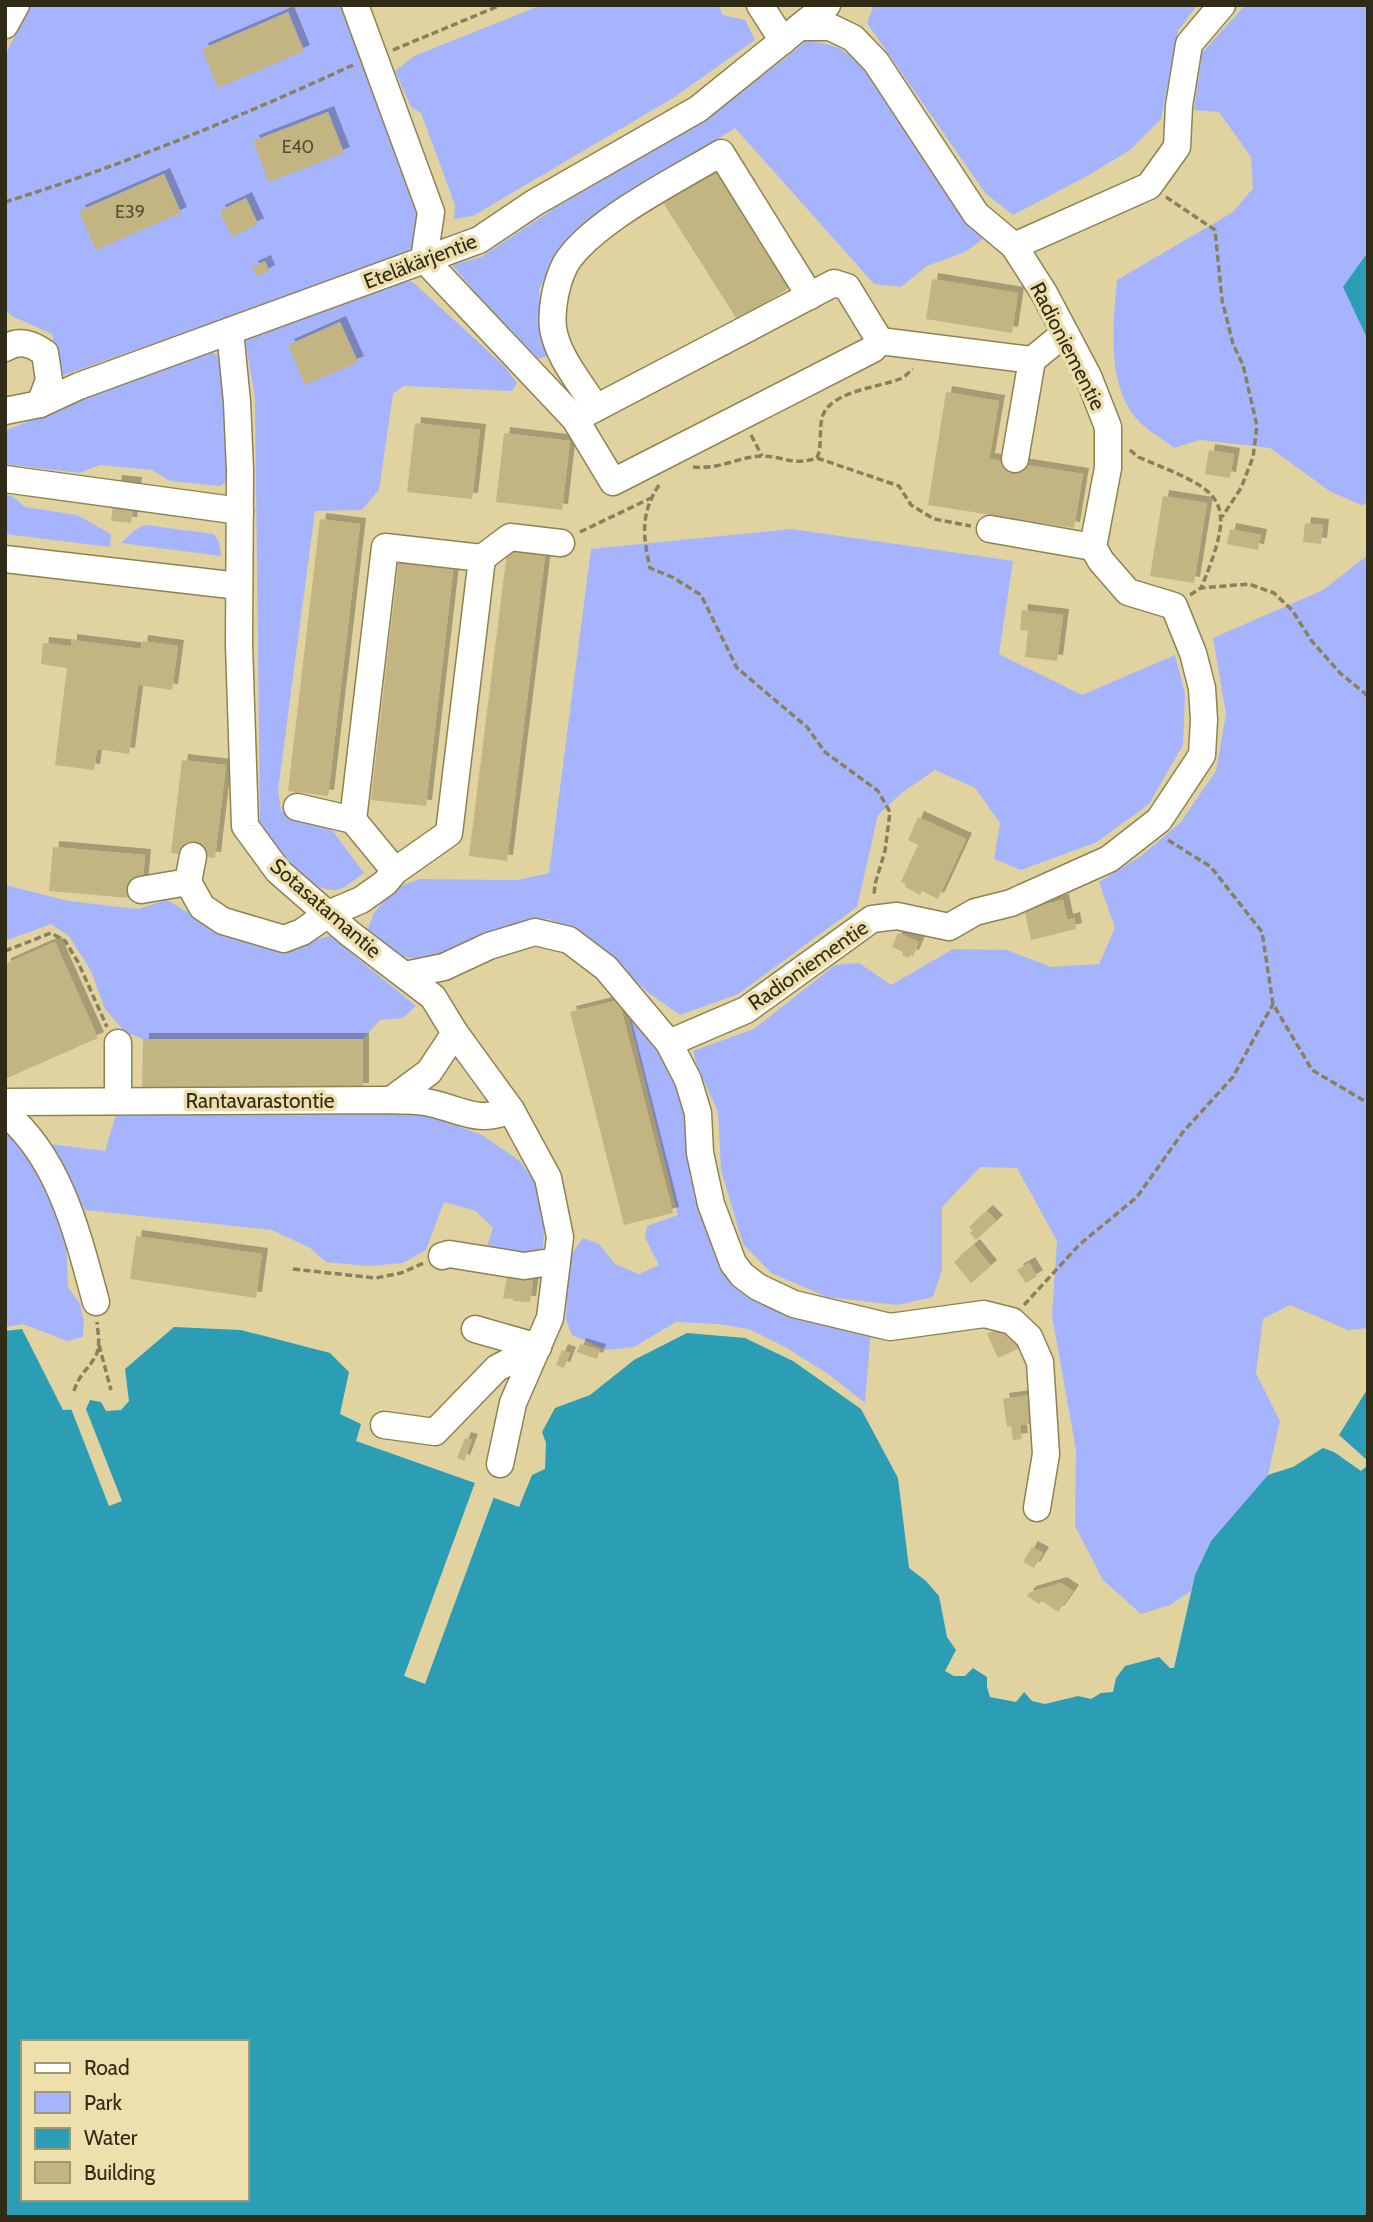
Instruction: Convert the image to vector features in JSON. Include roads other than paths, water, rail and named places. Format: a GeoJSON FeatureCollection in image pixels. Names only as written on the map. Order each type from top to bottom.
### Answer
{"type":"FeatureCollection","features":[{"type":"Feature","properties":{"kind":"street"},"geometry":{"type":"LineString","coordinates":[[5,25],[16,5]]}},
{"type":"Feature","properties":{"kind":"street"},"geometry":{"type":"LineString","coordinates":[[355,5],[431,212],[424,259],[585,414]]}},
{"type":"Feature","properties":{"kind":"street"},"geometry":{"type":"LineString","coordinates":[[760,5],[792,34]]}},
{"type":"Feature","properties":{"kind":"street","name":"Eteläkärjentie"},"geometry":{"type":"LineString","coordinates":[[5,411],[40,404],[79,386],[479,240],[534,203],[698,108],[827,5]]}},
{"type":"Feature","properties":{"kind":"street"},"geometry":{"type":"LineString","coordinates":[[1014,246],[1149,186],[1177,147],[1179,106],[1189,44],[1222,5]]}},
{"type":"Feature","properties":{"kind":"street","name":"Radioniementie"},"geometry":{"type":"LineString","coordinates":[[669,1043],[746,1010],[872,919],[897,916],[948,927],[975,912],[1011,903],[1109,859],[1159,820],[1202,755],[1202,688],[1193,653],[1174,606],[1128,592],[1101,561],[1093,547],[1108,468],[1108,427],[1088,376],[1065,333],[1014,246],[976,214],[876,62],[853,38],[830,27],[792,34]]}},
{"type":"Feature","properties":{"kind":"street"},"geometry":{"type":"LineString","coordinates":[[810,296],[720,153],[592,234],[566,265],[554,294],[553,329],[613,482],[873,349],[880,341]]}},
{"type":"Feature","properties":{"kind":"street"},"geometry":{"type":"LineString","coordinates":[[585,414],[834,283],[847,287],[880,341]]}},
{"type":"Feature","properties":{"kind":"street","name":"Sotasatamantie"},"geometry":{"type":"LineString","coordinates":[[230,331],[237,402],[245,826],[278,871],[433,997],[455,1034],[511,1110],[548,1178],[560,1237],[550,1318],[513,1403],[500,1464]]}},
{"type":"Feature","properties":{"kind":"street"},"geometry":{"type":"LineString","coordinates":[[1015,459],[1032,360],[1065,333]]}},
{"type":"Feature","properties":{"kind":"street"},"geometry":{"type":"LineString","coordinates":[[880,341],[1032,360]]}},
{"type":"Feature","properties":{"kind":"street"},"geometry":{"type":"LineString","coordinates":[[5,348],[12,344],[31,343],[45,353],[49,380],[40,404]]}},
{"type":"Feature","properties":{"kind":"street"},"geometry":{"type":"LineString","coordinates":[[17,481],[240,512]]}},
{"type":"Feature","properties":{"kind":"street"},"geometry":{"type":"LineString","coordinates":[[990,529],[1093,547]]}},
{"type":"Feature","properties":{"kind":"street"},"geometry":{"type":"LineString","coordinates":[[353,820],[385,547],[482,558],[510,537],[561,543]]}},
{"type":"Feature","properties":{"kind":"street"},"geometry":{"type":"LineString","coordinates":[[194,856],[188,882],[202,907],[223,921],[284,939],[302,932],[328,914],[361,900],[385,883],[395,871],[449,833],[482,558]]}},
{"type":"Feature","properties":{"kind":"street"},"geometry":{"type":"LineString","coordinates":[[5,559],[239,586]]}},
{"type":"Feature","properties":{"kind":"street"},"geometry":{"type":"LineString","coordinates":[[297,807],[353,820],[395,871]]}},
{"type":"Feature","properties":{"kind":"street"},"geometry":{"type":"LineString","coordinates":[[141,890],[188,882]]}},
{"type":"Feature","properties":{"kind":"street"},"geometry":{"type":"LineString","coordinates":[[405,975],[444,967],[489,946],[535,932],[569,940],[606,968],[669,1043],[688,1080],[698,1113],[700,1153],[710,1204],[733,1263],[742,1275],[758,1287],[794,1304],[890,1328],[984,1314],[1012,1321],[1029,1337],[1040,1362],[1046,1454],[1037,1507]]}},
{"type":"Feature","properties":{"kind":"street"},"geometry":{"type":"LineString","coordinates":[[391,1100],[429,1072],[455,1034]]}},
{"type":"Feature","properties":{"kind":"street"},"geometry":{"type":"LineString","coordinates":[[118,1043],[118,1100]]}},
{"type":"Feature","properties":{"kind":"street","name":"Rantavarastontie"},"geometry":{"type":"LineString","coordinates":[[5,1102],[391,1100],[429,1103],[467,1116],[497,1116],[511,1110]]}},
{"type":"Feature","properties":{"kind":"street"},"geometry":{"type":"LineString","coordinates":[[5,1113],[22,1127],[46,1161],[81,1247],[96,1302]]}},
{"type":"Feature","properties":{"kind":"street"},"geometry":{"type":"LineString","coordinates":[[442,1256],[449,1254],[524,1266],[557,1261]]}},
{"type":"Feature","properties":{"kind":"street"},"geometry":{"type":"LineString","coordinates":[[475,1329],[538,1347]]}},
{"type":"Feature","properties":{"kind":"street"},"geometry":{"type":"LineString","coordinates":[[384,1425],[435,1432],[496,1368],[538,1347]]}},
{"type":"Feature","properties":{"kind":"water"},"geometry":{"type":"Polygon","coordinates":[[[1368,252],[1368,340],[1343,287],[1368,252]]]}},
{"type":"Feature","properties":{"kind":"water"},"geometry":{"type":"Polygon","coordinates":[[[174,1327],[241,1330],[330,1353],[349,1372],[340,1414],[361,1424],[356,1441],[475,1483],[473,1490],[519,1507],[532,1475],[545,1469],[546,1443],[542,1432],[555,1408],[590,1395],[634,1360],[687,1333],[745,1338],[793,1361],[861,1409],[898,1478],[909,1568],[939,1596],[947,1637],[956,1650],[945,1671],[954,1676],[965,1676],[973,1668],[987,1677],[990,1697],[1016,1702],[1024,1692],[1032,1701],[1045,1704],[1078,1696],[1091,1699],[1101,1693],[1113,1692],[1116,1678],[1125,1666],[1159,1657],[1170,1668],[1174,1668],[1195,1575],[1211,1541],[1268,1475],[1293,1467],[1323,1448],[1334,1452],[1361,1471],[1368,1465],[1368,2217],[5,2217],[5,1331],[22,1329],[63,1410],[86,1409],[90,1400],[101,1402],[106,1411],[121,1410],[129,1401],[125,1369],[174,1327]]]}},
{"type":"Feature","properties":{"kind":"water"},"geometry":{"type":"Polygon","coordinates":[[[1368,1388],[1368,1461],[1339,1435],[1368,1388]]]}}]}
